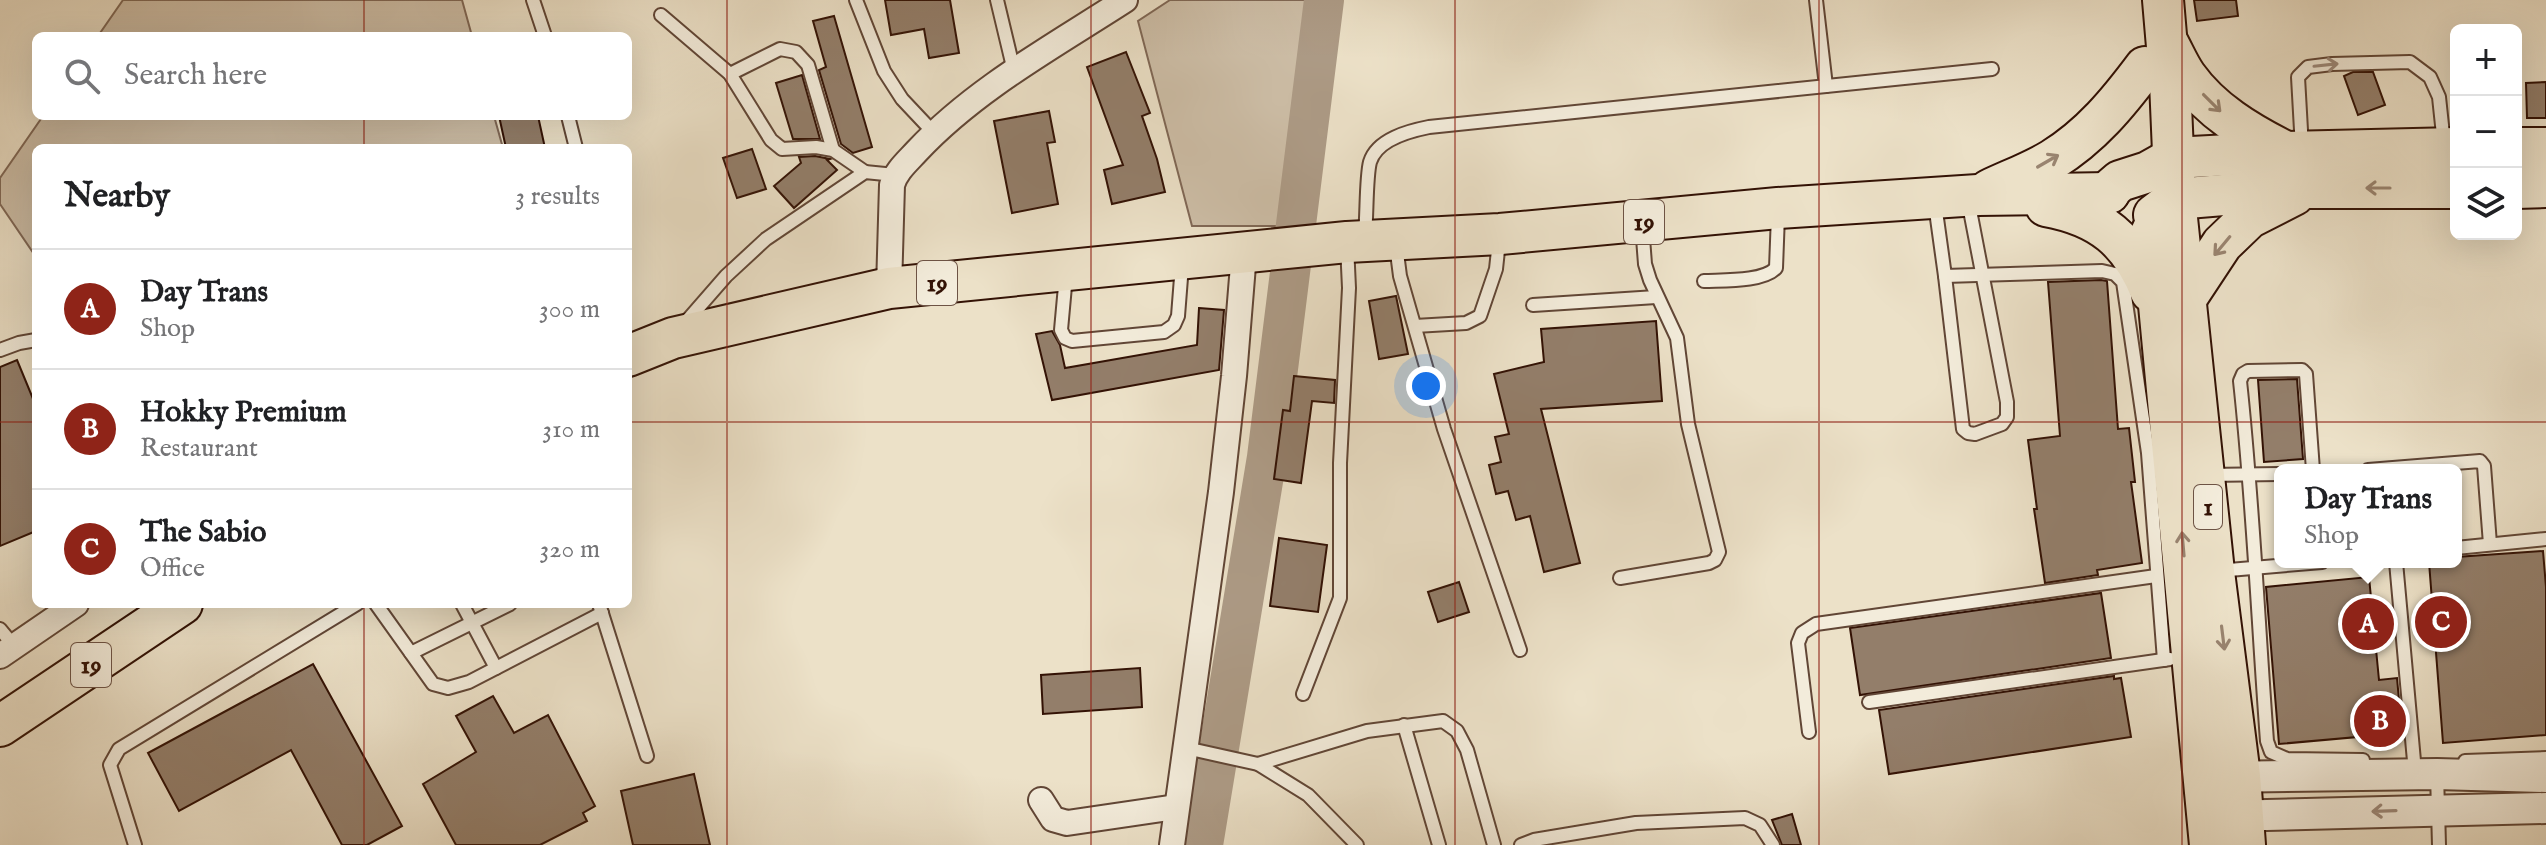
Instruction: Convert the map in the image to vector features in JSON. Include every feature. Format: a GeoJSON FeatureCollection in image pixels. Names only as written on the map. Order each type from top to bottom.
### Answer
{"type":"FeatureCollection","features":[{"type":"Feature","properties":{"kind":"highway","name":"1"},"geometry":{"type":"LineString","coordinates":[[2138,0],[2156,54],[2186,76],[2220,111],[2245,131],[2299,164]]}},
{"type":"Feature","properties":{"kind":"highway","name":"1"},"geometry":{"type":"LineString","coordinates":[[2163,0],[2156,54],[2162,186],[2180,378],[2178,659],[2226,813]]}},
{"type":"Feature","properties":{"kind":"highway","name":"19"},"geometry":{"type":"LineString","coordinates":[[1967,196],[2052,160],[2092,131],[2111,112],[2156,54]]}},
{"type":"Feature","properties":{"kind":"highway"},"geometry":{"type":"LineString","coordinates":[[2162,186],[2299,164],[2450,148]]}},
{"type":"Feature","properties":{"kind":"highway"},"geometry":{"type":"LineString","coordinates":[[2522,148],[2546,148]]}},
{"type":"Feature","properties":{"kind":"highway"},"geometry":{"type":"LineString","coordinates":[[2299,164],[2450,187]]}},
{"type":"Feature","properties":{"kind":"highway"},"geometry":{"type":"LineString","coordinates":[[2171,303],[2222,244],[2299,164]]}},
{"type":"Feature","properties":{"kind":"highway","name":"19"},"geometry":{"type":"LineString","coordinates":[[632,348],[889,288],[1067,269],[1369,240],[1500,234],[1778,208],[1967,196],[2109,193],[2113,201],[2162,186]]}},
{"type":"Feature","properties":{"kind":"highway"},"geometry":{"type":"LineString","coordinates":[[2522,188],[2546,187]]}},
{"type":"Feature","properties":{"kind":"highway","name":"19"},"geometry":{"type":"LineString","coordinates":[[1967,196],[2069,210],[2098,222],[2115,234],[2148,282],[2171,303]]}},
{"type":"Feature","properties":{"kind":"highway","name":"1"},"geometry":{"type":"LineString","coordinates":[[2180,378],[2205,476],[2214,572],[2226,813]]}},
{"type":"Feature","properties":{"kind":"highway","name":"19"},"geometry":{"type":"LineString","coordinates":[[0,726],[176,608]]}},
{"type":"Feature","properties":{"kind":"street"},"geometry":{"type":"LineString","coordinates":[[889,288],[892,185],[895,175],[934,133],[1014,71],[1125,0]]}},
{"type":"Feature","properties":{"kind":"street"},"geometry":{"type":"LineString","coordinates":[[1172,845],[1176,807],[1196,750],[1221,492],[1249,252]]}},
{"type":"Feature","properties":{"kind":"street"},"geometry":{"type":"LineString","coordinates":[[5,644],[69,608]]}},
{"type":"Feature","properties":{"kind":"street"},"geometry":{"type":"LineString","coordinates":[[2226,813],[2426,768],[2546,777]]}},
{"type":"Feature","properties":{"kind":"street"},"geometry":{"type":"LineString","coordinates":[[1041,800],[1053,819],[1067,823],[1176,807]]}},
{"type":"Feature","properties":{"kind":"street"},"geometry":{"type":"LineString","coordinates":[[2226,813],[2546,808]]}},
{"type":"Feature","properties":{"kind":"lane"},"geometry":{"type":"LineString","coordinates":[[533,0],[544,32]]}},
{"type":"Feature","properties":{"kind":"lane"},"geometry":{"type":"LineString","coordinates":[[856,0],[884,71],[902,99],[934,133]]}},
{"type":"Feature","properties":{"kind":"lane"},"geometry":{"type":"LineString","coordinates":[[997,0],[1014,71]]}},
{"type":"Feature","properties":{"kind":"lane"},"geometry":{"type":"LineString","coordinates":[[1816,0],[1826,86]]}},
{"type":"Feature","properties":{"kind":"lane"},"geometry":{"type":"LineString","coordinates":[[661,15],[730,74],[771,140],[782,149],[816,147],[833,150],[865,172],[895,175]]}},
{"type":"Feature","properties":{"kind":"lane"},"geometry":{"type":"LineString","coordinates":[[730,74],[780,49],[796,52],[808,65],[833,150]]}},
{"type":"Feature","properties":{"kind":"lane"},"geometry":{"type":"LineString","coordinates":[[2299,164],[2298,77],[2308,67],[2332,64],[2410,62],[2430,77],[2439,97],[2450,148]]}},
{"type":"Feature","properties":{"kind":"lane"},"geometry":{"type":"LineString","coordinates":[[1303,694],[1340,598],[1340,463],[1349,288],[1369,240],[1370,160],[1386,143],[1407,132],[1445,126],[1992,69]]}},
{"type":"Feature","properties":{"kind":"lane"},"geometry":{"type":"LineString","coordinates":[[569,120],[575,144]]}},
{"type":"Feature","properties":{"kind":"lane"},"geometry":{"type":"LineString","coordinates":[[673,338],[726,276],[766,239],[865,172]]}},
{"type":"Feature","properties":{"kind":"lane"},"geometry":{"type":"LineString","coordinates":[[1967,196],[2003,376],[2007,417],[2002,424],[1975,434],[1963,429],[1945,276],[1967,196]]}},
{"type":"Feature","properties":{"kind":"lane"},"geometry":{"type":"LineString","coordinates":[[1704,281],[1771,274],[1776,268],[1778,208]]}},
{"type":"Feature","properties":{"kind":"lane"},"geometry":{"type":"LineString","coordinates":[[1620,578],[1709,563],[1715,560],[1719,552],[1688,424],[1677,338],[1656,297],[1645,264],[1642,222]]}},
{"type":"Feature","properties":{"kind":"lane"},"geometry":{"type":"LineString","coordinates":[[1415,326],[1466,323],[1480,316],[1496,269],[1500,234]]}},
{"type":"Feature","properties":{"kind":"lane"},"geometry":{"type":"LineString","coordinates":[[1369,240],[1400,276],[1444,429],[1520,650]]}},
{"type":"Feature","properties":{"kind":"lane"},"geometry":{"type":"LineString","coordinates":[[1067,269],[1061,330],[1065,338],[1072,341],[1164,332],[1174,325],[1178,316],[1182,258]]}},
{"type":"Feature","properties":{"kind":"lane"},"geometry":{"type":"LineString","coordinates":[[1869,702],[2178,659],[2156,576],[2148,453],[2123,282],[2115,274],[2102,271],[1945,276]]}},
{"type":"Feature","properties":{"kind":"lane"},"geometry":{"type":"LineString","coordinates":[[1533,305],[1656,297]]}},
{"type":"Feature","properties":{"kind":"lane"},"geometry":{"type":"LineString","coordinates":[[0,350],[32,341]]}},
{"type":"Feature","properties":{"kind":"lane"},"geometry":{"type":"LineString","coordinates":[[2313,464],[2306,374],[2302,370],[2248,371],[2243,374],[2240,381],[2250,475],[2267,741],[2271,752],[2287,759],[2382,761]]}},
{"type":"Feature","properties":{"kind":"lane"},"geometry":{"type":"LineString","coordinates":[[2451,464],[2480,461],[2484,466],[2490,544]]}},
{"type":"Feature","properties":{"kind":"lane"},"geometry":{"type":"LineString","coordinates":[[2205,476],[2274,474]]}},
{"type":"Feature","properties":{"kind":"lane"},"geometry":{"type":"LineString","coordinates":[[2462,547],[2546,539]]}},
{"type":"Feature","properties":{"kind":"lane"},"geometry":{"type":"LineString","coordinates":[[2214,572],[2274,566]]}},
{"type":"Feature","properties":{"kind":"lane"},"geometry":{"type":"LineString","coordinates":[[2397,568],[2426,768],[2438,809],[2439,845]]}},
{"type":"Feature","properties":{"kind":"lane"},"geometry":{"type":"LineString","coordinates":[[1809,732],[1798,643],[1802,633],[1816,624],[2156,576]]}},
{"type":"Feature","properties":{"kind":"lane"},"geometry":{"type":"LineString","coordinates":[[135,845],[110,765],[119,749],[350,608]]}},
{"type":"Feature","properties":{"kind":"lane"},"geometry":{"type":"LineString","coordinates":[[379,608],[433,684],[448,688],[469,682],[601,609],[647,756]]}},
{"type":"Feature","properties":{"kind":"lane"},"geometry":{"type":"LineString","coordinates":[[464,608],[496,668]]}},
{"type":"Feature","properties":{"kind":"lane"},"geometry":{"type":"LineString","coordinates":[[411,653],[502,608]]}},
{"type":"Feature","properties":{"kind":"lane"},"geometry":{"type":"LineString","coordinates":[[1258,764],[1367,731],[1443,721],[1457,731],[1467,750],[1494,845]]}},
{"type":"Feature","properties":{"kind":"lane"},"geometry":{"type":"LineString","coordinates":[[1404,725],[1439,845]]}},
{"type":"Feature","properties":{"kind":"lane"},"geometry":{"type":"LineString","coordinates":[[1196,750],[1258,764],[1308,795],[1357,845]]}},
{"type":"Feature","properties":{"kind":"lane"},"geometry":{"type":"LineString","coordinates":[[2398,761],[2426,768],[2546,758]]}},
{"type":"Feature","properties":{"kind":"lane"},"geometry":{"type":"LineString","coordinates":[[1521,845],[1534,840],[1636,823],[1739,818],[1760,825],[1773,845]]}},
{"type":"Feature","properties":{"kind":"shaded area"},"geometry":{"type":"Polygon","coordinates":[[[123,0],[462,0],[471,32],[101,32],[123,0]]]}},
{"type":"Feature","properties":{"kind":"shaded area"},"geometry":{"type":"Polygon","coordinates":[[[1170,0],[1307,0],[1278,226],[1192,226],[1138,21],[1170,0]]]}},
{"type":"Feature","properties":{"kind":"shaded area"},"geometry":{"type":"Polygon","coordinates":[[[40,120],[495,120],[502,144],[32,144],[32,251],[0,204],[0,178],[40,120]]]}},
{"type":"Feature","properties":{"kind":"building"},"geometry":{"type":"Polygon","coordinates":[[[885,0],[950,0],[959,53],[929,58],[924,29],[891,35],[885,0]]]}},
{"type":"Feature","properties":{"kind":"building"},"geometry":{"type":"Polygon","coordinates":[[[2194,0],[2236,0],[2238,16],[2197,21],[2194,0]]]}},
{"type":"Feature","properties":{"kind":"building"},"geometry":{"type":"Polygon","coordinates":[[[834,16],[872,147],[853,153],[841,144],[819,70],[826,67],[813,21],[834,16]]]}},
{"type":"Feature","properties":{"kind":"building"},"geometry":{"type":"Polygon","coordinates":[[[1126,52],[1150,113],[1142,116],[1165,192],[1112,204],[1104,170],[1123,165],[1087,67],[1126,52]]]}},
{"type":"Feature","properties":{"kind":"building"},"geometry":{"type":"Polygon","coordinates":[[[2353,72],[2373,72],[2385,105],[2358,115],[2344,76],[2353,72]]]}},
{"type":"Feature","properties":{"kind":"building"},"geometry":{"type":"Polygon","coordinates":[[[802,75],[820,139],[793,139],[776,83],[802,75]]]}},
{"type":"Feature","properties":{"kind":"building"},"geometry":{"type":"Polygon","coordinates":[[[2546,82],[2546,118],[2527,118],[2526,83],[2546,82]]]}},
{"type":"Feature","properties":{"kind":"building"},"geometry":{"type":"Polygon","coordinates":[[[1049,111],[1055,142],[1047,143],[1058,204],[1012,213],[994,121],[1049,111]]]}},
{"type":"Feature","properties":{"kind":"building"},"geometry":{"type":"Polygon","coordinates":[[[500,120],[539,120],[544,144],[505,144],[500,120]]]}},
{"type":"Feature","properties":{"kind":"building"},"geometry":{"type":"Polygon","coordinates":[[[752,149],[766,189],[737,198],[723,158],[752,149]]]}},
{"type":"Feature","properties":{"kind":"building"},"geometry":{"type":"Polygon","coordinates":[[[799,157],[830,159],[827,160],[837,170],[794,208],[774,186],[801,163],[799,157]]]}},
{"type":"Feature","properties":{"kind":"building"},"geometry":{"type":"Polygon","coordinates":[[[2107,281],[2118,429],[2129,428],[2135,482],[2131,482],[2142,563],[2097,570],[2098,575],[2045,583],[2028,440],[2060,436],[2048,282],[2107,281]]]}},
{"type":"Feature","properties":{"kind":"building"},"geometry":{"type":"Polygon","coordinates":[[[1396,296],[1408,354],[1379,359],[1369,301],[1396,296]]]}},
{"type":"Feature","properties":{"kind":"building"},"geometry":{"type":"Polygon","coordinates":[[[1199,308],[1224,310],[1219,370],[1052,400],[1036,334],[1052,331],[1060,345],[1065,368],[1197,345],[1199,308]]]}},
{"type":"Feature","properties":{"kind":"building"},"geometry":{"type":"Polygon","coordinates":[[[1656,321],[1662,401],[1541,409],[1580,563],[1544,572],[1530,516],[1516,520],[1508,491],[1496,494],[1489,465],[1501,462],[1495,437],[1509,434],[1494,374],[1544,362],[1541,329],[1656,321]]]}},
{"type":"Feature","properties":{"kind":"building"},"geometry":{"type":"Polygon","coordinates":[[[17,360],[32,396],[32,533],[0,546],[0,367],[17,360]]]}},
{"type":"Feature","properties":{"kind":"building"},"geometry":{"type":"Polygon","coordinates":[[[1294,376],[1335,380],[1334,403],[1312,401],[1301,483],[1274,479],[1283,410],[1290,411],[1294,376]]]}},
{"type":"Feature","properties":{"kind":"building"},"geometry":{"type":"Polygon","coordinates":[[[2297,379],[2303,459],[2264,462],[2258,380],[2297,379]]]}},
{"type":"Feature","properties":{"kind":"building"},"geometry":{"type":"Polygon","coordinates":[[[1279,538],[1327,545],[1318,612],[1270,606],[1279,538]]]}},
{"type":"Feature","properties":{"kind":"building"},"geometry":{"type":"Polygon","coordinates":[[[2543,551],[2546,587],[2546,735],[2443,743],[2429,568],[2462,568],[2462,557],[2543,551]]]}},
{"type":"Feature","properties":{"kind":"building"},"geometry":{"type":"Polygon","coordinates":[[[2369,577],[2379,680],[2397,678],[2402,733],[2279,744],[2266,587],[2369,577]]]}},
{"type":"Feature","properties":{"kind":"building"},"geometry":{"type":"Polygon","coordinates":[[[1459,582],[1469,612],[1438,622],[1428,592],[1459,582]]]}},
{"type":"Feature","properties":{"kind":"building"},"geometry":{"type":"Polygon","coordinates":[[[2101,593],[2111,658],[1860,695],[1850,628],[2101,593]]]}},
{"type":"Feature","properties":{"kind":"building"},"geometry":{"type":"Polygon","coordinates":[[[313,664],[402,826],[367,845],[342,845],[291,750],[179,811],[148,753],[313,664]]]}},
{"type":"Feature","properties":{"kind":"building"},"geometry":{"type":"Polygon","coordinates":[[[1140,668],[1142,707],[1043,714],[1041,675],[1140,668]]]}},
{"type":"Feature","properties":{"kind":"building"},"geometry":{"type":"Polygon","coordinates":[[[2114,676],[2114,679],[2121,678],[2131,737],[1889,774],[1879,710],[2114,676]]]}},
{"type":"Feature","properties":{"kind":"building"},"geometry":{"type":"Polygon","coordinates":[[[493,696],[514,733],[548,715],[595,806],[583,813],[587,821],[540,845],[456,845],[423,784],[476,752],[456,716],[493,696]]]}},
{"type":"Feature","properties":{"kind":"building"},"geometry":{"type":"Polygon","coordinates":[[[694,774],[710,845],[633,845],[621,791],[694,774]]]}},
{"type":"Feature","properties":{"kind":"building"},"geometry":{"type":"Polygon","coordinates":[[[1792,814],[1801,845],[1782,845],[1772,820],[1792,814]]]}},
{"type":"Feature","properties":{"kind":"waterway"},"geometry":{"type":"LineString","coordinates":[[1203,845],[1267,457],[1324,0]]}},
{"type":"Feature","properties":{"kind":"place","name":"The Sabio"},"geometry":{"type":"Point","coordinates":[2441,622]}},
{"type":"Feature","properties":{"kind":"place","name":"Day Trans"},"geometry":{"type":"Point","coordinates":[2368,624]}},
{"type":"Feature","properties":{"kind":"place","name":"Hokky Premium"},"geometry":{"type":"Point","coordinates":[2380,721]}}]}
